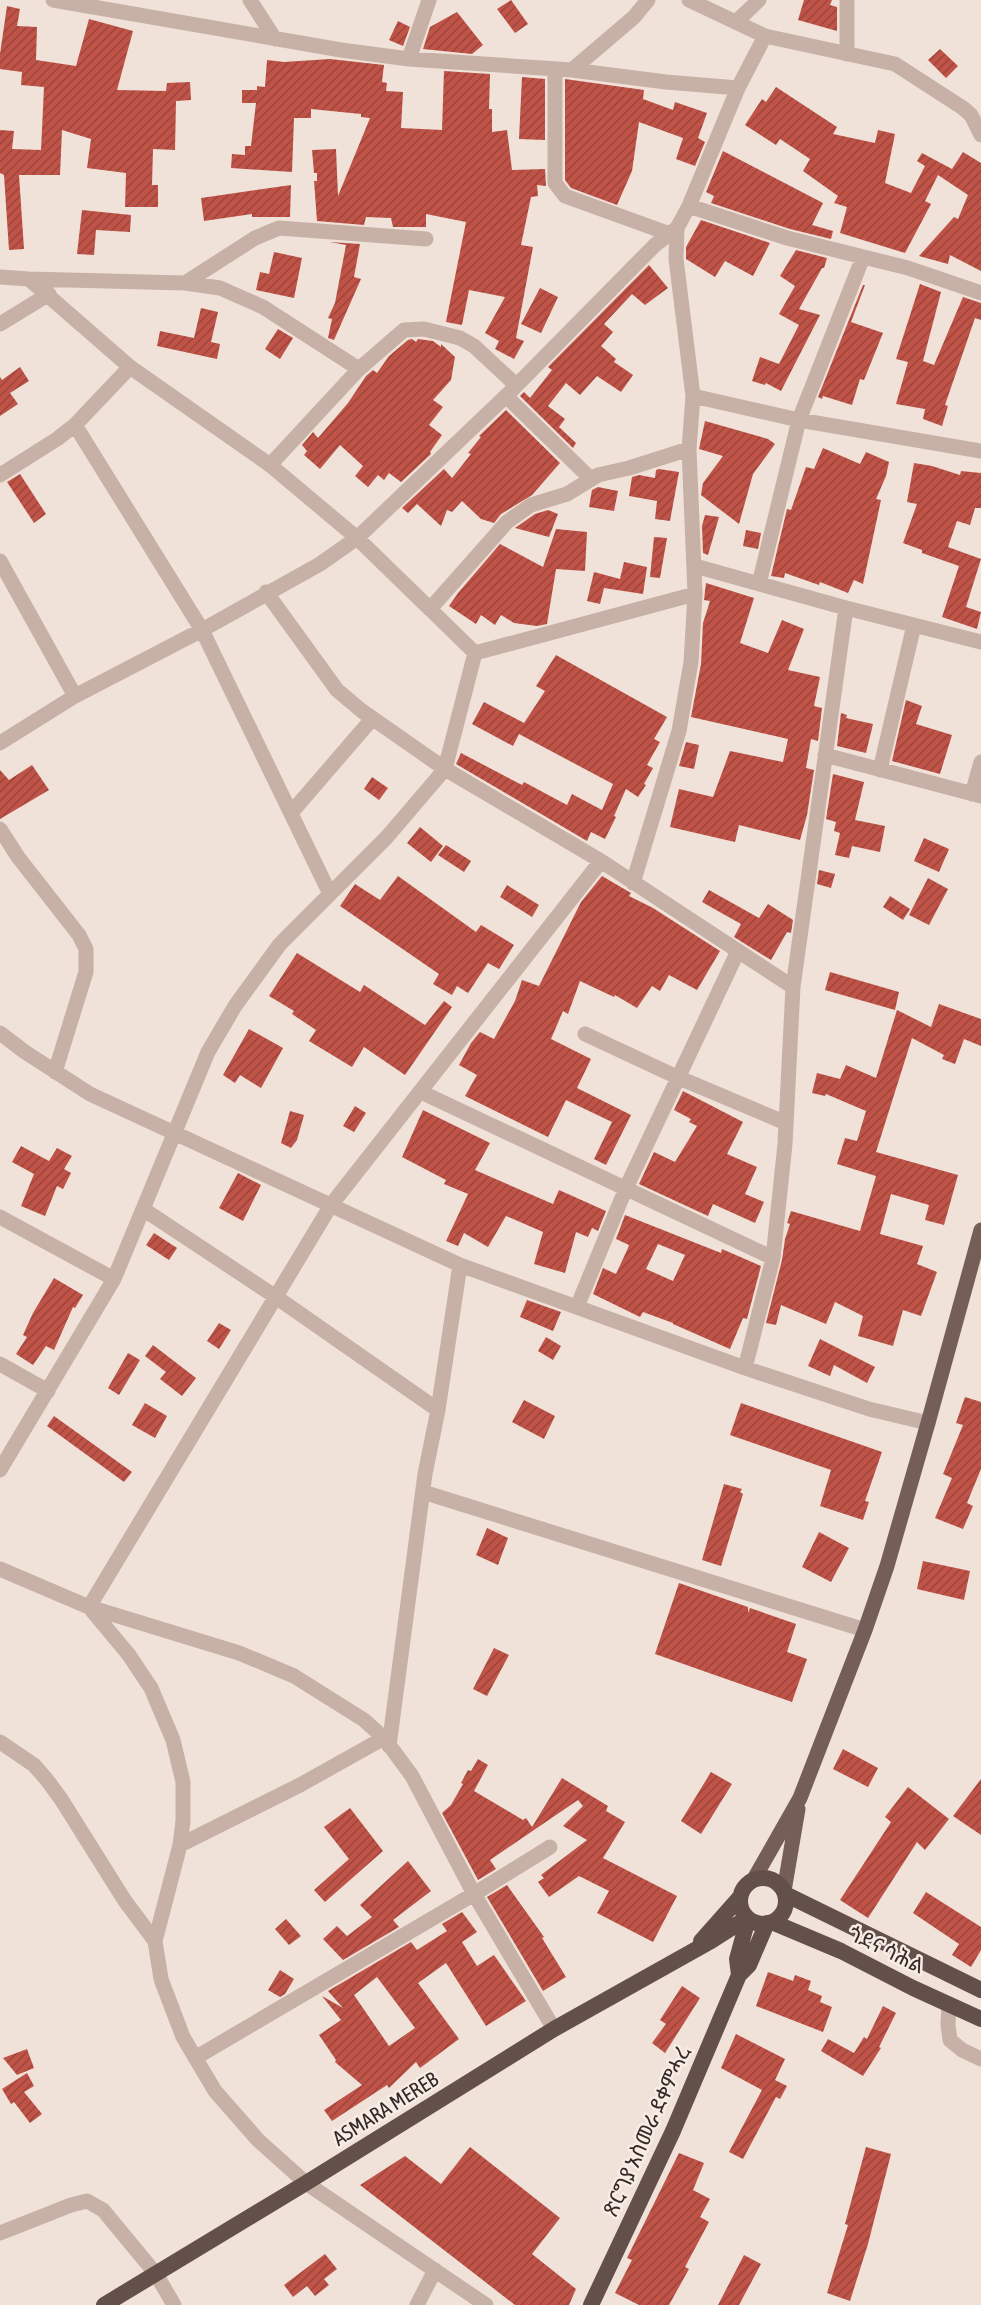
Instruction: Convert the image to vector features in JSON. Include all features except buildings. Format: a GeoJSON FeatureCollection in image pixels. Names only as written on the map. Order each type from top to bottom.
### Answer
{"type":"FeatureCollection","features":[{"type":"Feature","properties":{"kind":"highway"},"geometry":{"type":"LineString","coordinates":[[692,1951],[740,1898],[744,1887],[754,1879],[771,1879],[784,1892],[785,1907],[778,1918],[769,1923],[757,1923],[748,1918],[741,1908],[740,1898]]}},
{"type":"Feature","properties":{"kind":"highway","name":"ጎደና ሳሕል"},"geometry":{"type":"LineString","coordinates":[[784,1892],[981,1990]]}},
{"type":"Feature","properties":{"kind":"highway"},"geometry":{"type":"LineString","coordinates":[[739,1975],[737,1959],[748,1918]]}},
{"type":"Feature","properties":{"kind":"highway","name":"ASMARA MEREB"},"geometry":{"type":"LineString","coordinates":[[104,2305],[554,2029],[748,1918]]}},
{"type":"Feature","properties":{"kind":"highway"},"geometry":{"type":"LineString","coordinates":[[739,1975],[749,1965],[769,1923]]}},
{"type":"Feature","properties":{"kind":"highway","name":"ጎደና ሳሕል"},"geometry":{"type":"LineString","coordinates":[[769,1923],[841,1950],[981,2019]]}},
{"type":"Feature","properties":{"kind":"highway","name":"ጽርግያ አስመራ ደቀምሓረ"},"geometry":{"type":"LineString","coordinates":[[591,2305],[674,2131],[739,1975]]}},
{"type":"Feature","properties":{"kind":"main road"},"geometry":{"type":"LineString","coordinates":[[754,1879],[800,1798],[865,1630],[887,1566],[981,1230]]}},
{"type":"Feature","properties":{"kind":"main road"},"geometry":{"type":"LineString","coordinates":[[784,1892],[800,1798]]}},
{"type":"Feature","properties":{"kind":"street"},"geometry":{"type":"LineString","coordinates":[[53,0],[409,60],[572,70],[738,88]]}},
{"type":"Feature","properties":{"kind":"street"},"geometry":{"type":"LineString","coordinates":[[250,0],[275,39]]}},
{"type":"Feature","properties":{"kind":"street"},"geometry":{"type":"LineString","coordinates":[[409,60],[429,0]]}},
{"type":"Feature","properties":{"kind":"street"},"geometry":{"type":"LineString","coordinates":[[572,70],[634,17],[648,0]]}},
{"type":"Feature","properties":{"kind":"street"},"geometry":{"type":"LineString","coordinates":[[689,0],[765,36],[884,60],[909,72],[963,108],[976,123],[981,135]]}},
{"type":"Feature","properties":{"kind":"street"},"geometry":{"type":"LineString","coordinates":[[736,22],[759,0]]}},
{"type":"Feature","properties":{"kind":"street"},"geometry":{"type":"LineString","coordinates":[[847,0],[847,54]]}},
{"type":"Feature","properties":{"kind":"street"},"geometry":{"type":"LineString","coordinates":[[0,743],[75,696],[202,630],[266,592],[320,564],[357,538],[511,390],[647,253],[673,231],[689,206],[738,88],[765,36]]}},
{"type":"Feature","properties":{"kind":"street"},"geometry":{"type":"LineString","coordinates":[[555,69],[555,183],[559,191],[576,201],[673,231]]}},
{"type":"Feature","properties":{"kind":"street"},"geometry":{"type":"LineString","coordinates":[[689,206],[787,238],[908,268],[981,293]]}},
{"type":"Feature","properties":{"kind":"street"},"geometry":{"type":"LineString","coordinates":[[185,283],[255,238],[279,228],[426,239]]}},
{"type":"Feature","properties":{"kind":"street"},"geometry":{"type":"LineString","coordinates":[[633,883],[679,731],[691,662],[695,566],[689,449],[693,396],[673,231]]}},
{"type":"Feature","properties":{"kind":"street"},"geometry":{"type":"LineString","coordinates":[[759,584],[799,420],[863,257]]}},
{"type":"Feature","properties":{"kind":"street"},"geometry":{"type":"LineString","coordinates":[[0,277],[185,283],[220,288],[251,300],[359,369]]}},
{"type":"Feature","properties":{"kind":"street"},"geometry":{"type":"LineString","coordinates":[[29,279],[130,367],[270,465],[357,538],[475,653]]}},
{"type":"Feature","properties":{"kind":"street"},"geometry":{"type":"LineString","coordinates":[[0,324],[48,294]]}},
{"type":"Feature","properties":{"kind":"street"},"geometry":{"type":"LineString","coordinates":[[270,465],[359,369],[404,330],[424,329],[460,338],[474,346],[591,478]]}},
{"type":"Feature","properties":{"kind":"street"},"geometry":{"type":"LineString","coordinates":[[0,475],[75,425],[130,367]]}},
{"type":"Feature","properties":{"kind":"street"},"geometry":{"type":"LineString","coordinates":[[693,396],[799,420],[981,451]]}},
{"type":"Feature","properties":{"kind":"street"},"geometry":{"type":"LineString","coordinates":[[75,425],[202,630],[330,894]]}},
{"type":"Feature","properties":{"kind":"street"},"geometry":{"type":"LineString","coordinates":[[430,609],[511,518],[531,505],[556,499],[591,478],[689,449]]}},
{"type":"Feature","properties":{"kind":"street"},"geometry":{"type":"LineString","coordinates":[[0,561],[6,586],[75,696]]}},
{"type":"Feature","properties":{"kind":"street"},"geometry":{"type":"LineString","coordinates":[[695,566],[846,608],[981,642]]}},
{"type":"Feature","properties":{"kind":"street"},"geometry":{"type":"LineString","coordinates":[[266,592],[337,690],[372,718],[445,770],[601,861],[793,987]]}},
{"type":"Feature","properties":{"kind":"street"},"geometry":{"type":"LineString","coordinates":[[475,653],[695,594]]}},
{"type":"Feature","properties":{"kind":"street"},"geometry":{"type":"LineString","coordinates":[[745,1368],[773,1258],[786,1123],[793,987],[846,608]]}},
{"type":"Feature","properties":{"kind":"street"},"geometry":{"type":"LineString","coordinates":[[880,770],[914,625]]}},
{"type":"Feature","properties":{"kind":"street"},"geometry":{"type":"LineString","coordinates":[[0,1470],[114,1279],[208,1052],[248,986],[280,944],[387,837],[445,770],[475,653]]}},
{"type":"Feature","properties":{"kind":"street"},"geometry":{"type":"LineString","coordinates":[[291,813],[372,718]]}},
{"type":"Feature","properties":{"kind":"street"},"geometry":{"type":"LineString","coordinates":[[825,755],[976,795],[981,762]]}},
{"type":"Feature","properties":{"kind":"street"},"geometry":{"type":"LineString","coordinates":[[0,829],[18,857],[79,935],[86,949],[86,972],[55,1072]]}},
{"type":"Feature","properties":{"kind":"street"},"geometry":{"type":"LineString","coordinates":[[89,1607],[331,1205],[601,861]]}},
{"type":"Feature","properties":{"kind":"street"},"geometry":{"type":"LineString","coordinates":[[577,1307],[626,1188],[738,951]]}},
{"type":"Feature","properties":{"kind":"street"},"geometry":{"type":"LineString","coordinates":[[0,1033],[90,1094],[460,1265],[745,1368],[869,1409],[928,1423]]}},
{"type":"Feature","properties":{"kind":"street"},"geometry":{"type":"LineString","coordinates":[[585,1034],[677,1077],[786,1123]]}},
{"type":"Feature","properties":{"kind":"street"},"geometry":{"type":"LineString","coordinates":[[421,1092],[773,1258]]}},
{"type":"Feature","properties":{"kind":"street"},"geometry":{"type":"LineString","coordinates":[[143,1209],[276,1297],[438,1410]]}},
{"type":"Feature","properties":{"kind":"street"},"geometry":{"type":"LineString","coordinates":[[0,1217],[114,1279]]}},
{"type":"Feature","properties":{"kind":"street"},"geometry":{"type":"LineString","coordinates":[[386,1742],[460,1265]]}},
{"type":"Feature","properties":{"kind":"street"},"geometry":{"type":"LineString","coordinates":[[0,1364],[48,1391]]}},
{"type":"Feature","properties":{"kind":"street"},"geometry":{"type":"LineString","coordinates":[[423,1492],[865,1630]]}},
{"type":"Feature","properties":{"kind":"street"},"geometry":{"type":"LineString","coordinates":[[0,1569],[89,1607],[239,1653],[268,1665],[294,1676],[364,1720],[386,1742],[412,1776],[474,1894],[554,2029]]}},
{"type":"Feature","properties":{"kind":"street"},"geometry":{"type":"LineString","coordinates":[[89,1607],[146,1679],[169,1729],[183,1782],[183,1821],[180,1845],[156,1941],[161,1979],[183,2037],[215,2091],[258,2140],[306,2183],[486,2305]]}},
{"type":"Feature","properties":{"kind":"street"},"geometry":{"type":"LineString","coordinates":[[0,1742],[34,1765],[62,1799],[125,1901],[156,1941]]}},
{"type":"Feature","properties":{"kind":"street"},"geometry":{"type":"LineString","coordinates":[[180,1845],[386,1742]]}},
{"type":"Feature","properties":{"kind":"street"},"geometry":{"type":"LineString","coordinates":[[195,2058],[550,1847]]}},
{"type":"Feature","properties":{"kind":"street"},"geometry":{"type":"LineString","coordinates":[[949,2004],[950,2040],[962,2050],[981,2059]]}},
{"type":"Feature","properties":{"kind":"street"},"geometry":{"type":"LineString","coordinates":[[0,2233],[71,2205],[87,2202],[103,2210],[156,2274],[174,2305]]}},
{"type":"Feature","properties":{"kind":"street"},"geometry":{"type":"LineString","coordinates":[[417,2305],[435,2270]]}}]}
